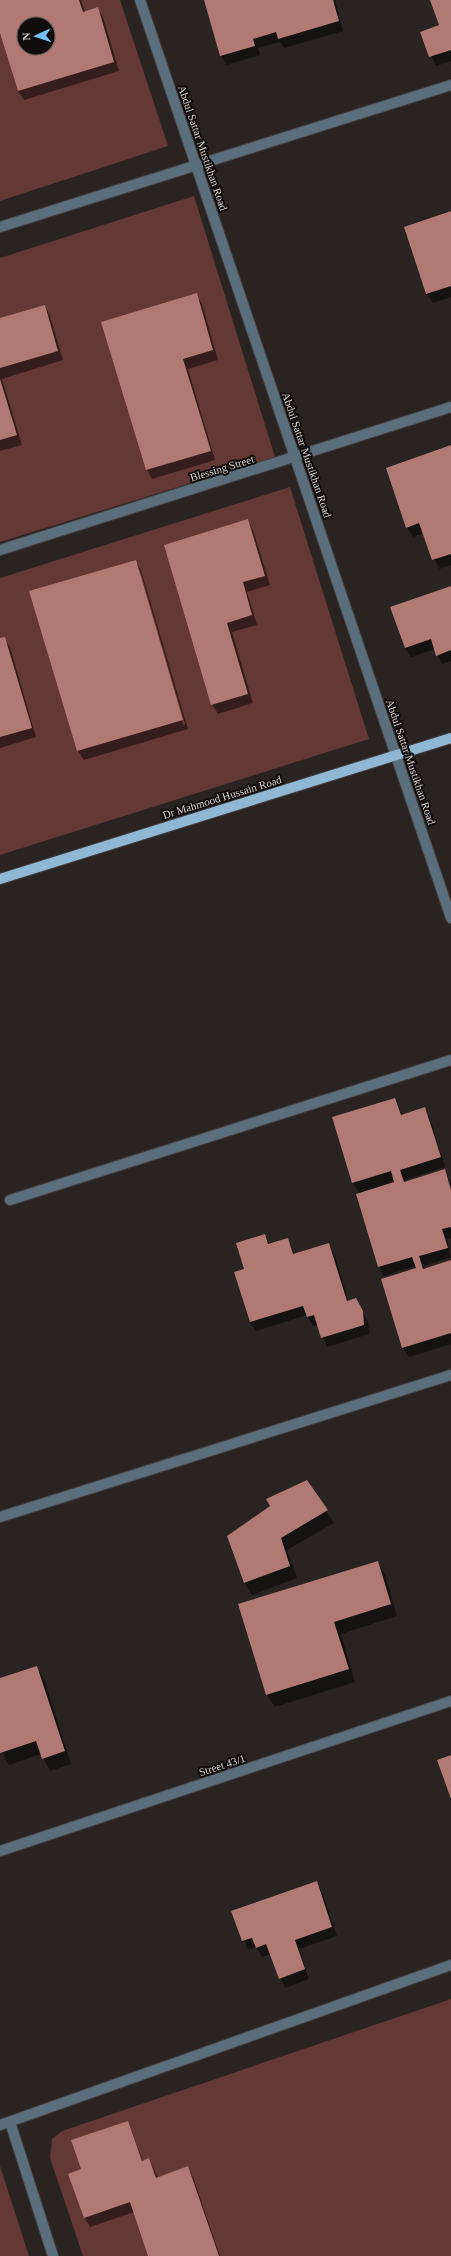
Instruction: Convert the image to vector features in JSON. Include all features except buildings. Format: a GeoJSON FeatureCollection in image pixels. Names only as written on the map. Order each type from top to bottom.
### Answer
{"type":"FeatureCollection","features":[{"type":"Feature","properties":{"kind":"main road","name":"Dr Mahmood Hussain Road"},"geometry":{"type":"LineString","coordinates":[[0,879],[451,738]]}},
{"type":"Feature","properties":{"kind":"street","name":"Abdul Sattar Mustikhan Road"},"geometry":{"type":"LineString","coordinates":[[140,0],[451,918]]}},
{"type":"Feature","properties":{"kind":"street"},"geometry":{"type":"LineString","coordinates":[[0,227],[451,85]]}},
{"type":"Feature","properties":{"kind":"street","name":"Blessing Street"},"geometry":{"type":"LineString","coordinates":[[0,550],[295,458],[451,407]]}},
{"type":"Feature","properties":{"kind":"street"},"geometry":{"type":"LineString","coordinates":[[10,1200],[451,1060]]}},
{"type":"Feature","properties":{"kind":"street"},"geometry":{"type":"LineString","coordinates":[[0,1517],[451,1375]]}},
{"type":"Feature","properties":{"kind":"street","name":"Street 43/1"},"geometry":{"type":"LineString","coordinates":[[0,1850],[451,1701]]}},
{"type":"Feature","properties":{"kind":"street"},"geometry":{"type":"LineString","coordinates":[[0,2125],[451,1965]]}},
{"type":"Feature","properties":{"kind":"street"},"geometry":{"type":"LineString","coordinates":[[10,2122],[53,2256]]}},
{"type":"Feature","properties":{"kind":"shaded area"},"geometry":{"type":"Polygon","coordinates":[[[0,0],[120,0],[168,146],[0,201],[0,0]]]}},
{"type":"Feature","properties":{"kind":"shaded area"},"geometry":{"type":"Polygon","coordinates":[[[194,196],[275,457],[0,542],[0,258],[194,196]]]}},
{"type":"Feature","properties":{"kind":"shaded area"},"geometry":{"type":"Polygon","coordinates":[[[290,487],[369,739],[0,855],[0,578],[290,487]]]}},
{"type":"Feature","properties":{"kind":"shaded area"},"geometry":{"type":"Polygon","coordinates":[[[451,1999],[451,2256],[83,2256],[50,2158],[52,2139],[62,2131],[451,1999]]]}},
{"type":"Feature","properties":{"kind":"shaded area"},"geometry":{"type":"Polygon","coordinates":[[[0,2166],[29,2256],[0,2256],[0,2166]]]}}]}
